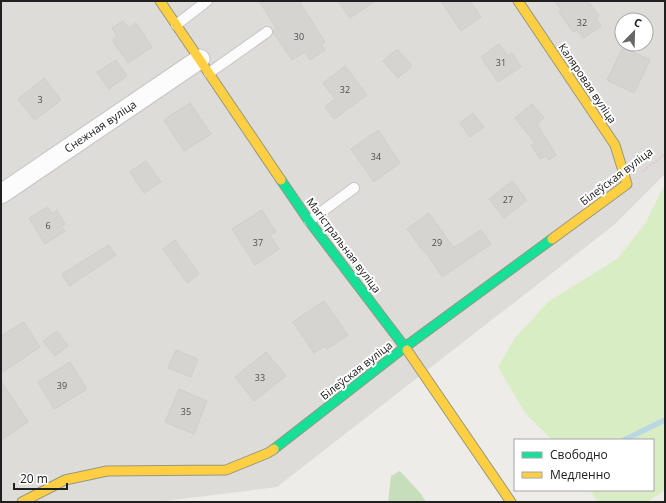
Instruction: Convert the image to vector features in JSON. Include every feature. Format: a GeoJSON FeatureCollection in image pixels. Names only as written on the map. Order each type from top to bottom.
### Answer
{"type":"FeatureCollection","features":[{"type":"Feature","properties":{"kind":"street","name":"Магістральная вуліца"},"geometry":{"type":"LineString","coordinates":[[160,1],[309,221],[406,347],[511,502]]}},
{"type":"Feature","properties":{"kind":"street","name":"Каляровая вуліца"},"geometry":{"type":"LineString","coordinates":[[518,1],[615,145],[627,184]]}},
{"type":"Feature","properties":{"kind":"street","name":"Снежная вуліца"},"geometry":{"type":"LineString","coordinates":[[1,194],[204,66]]}},
{"type":"Feature","properties":{"kind":"street","name":"Білеўская вуліца"},"geometry":{"type":"LineString","coordinates":[[22,502],[65,480],[108,471],[226,470],[268,453],[406,347],[627,184]]}},
{"type":"Feature","properties":{"kind":"lane"},"geometry":{"type":"LineString","coordinates":[[176,25],[207,1]]}},
{"type":"Feature","properties":{"kind":"lane"},"geometry":{"type":"LineString","coordinates":[[204,66],[267,32]]}},
{"type":"Feature","properties":{"kind":"lane"},"geometry":{"type":"LineString","coordinates":[[309,221],[354,188]]}},
{"type":"Feature","properties":{"kind":"path","name":"Білеўская вуліца"},"geometry":{"type":"LineString","coordinates":[[627,184],[665,154]]}},
{"type":"Feature","properties":{"kind":"shaded area"},"geometry":{"type":"Polygon","coordinates":[[[1,1],[665,1],[665,174],[614,225],[277,487],[157,502],[1,502],[1,1]]]}},
{"type":"Feature","properties":{"kind":"green space"},"geometry":{"type":"Polygon","coordinates":[[[665,184],[665,490],[647,502],[597,502],[591,491],[654,491],[654,439],[551,439],[525,413],[498,367],[514,339],[548,302],[618,258],[646,222],[665,184]]]}},
{"type":"Feature","properties":{"kind":"green space"},"geometry":{"type":"Polygon","coordinates":[[[400,471],[421,494],[426,502],[388,502],[391,476],[400,471]]]}},
{"type":"Feature","properties":{"kind":"building"},"geometry":{"type":"Polygon","coordinates":[[[259,1],[299,1],[325,42],[321,44],[325,50],[310,60],[305,52],[292,60],[273,32],[276,28],[259,1]]]}},
{"type":"Feature","properties":{"kind":"building"},"geometry":{"type":"Polygon","coordinates":[[[338,1],[375,1],[350,18],[338,1]]]}},
{"type":"Feature","properties":{"kind":"building"},"geometry":{"type":"Polygon","coordinates":[[[441,1],[470,1],[481,17],[461,31],[441,1]]]}},
{"type":"Feature","properties":{"kind":"building"},"geometry":{"type":"Polygon","coordinates":[[[555,1],[588,1],[599,16],[596,18],[601,26],[583,38],[577,30],[573,32],[559,12],[562,11],[555,1]]]}},
{"type":"Feature","properties":{"kind":"building"},"geometry":{"type":"Polygon","coordinates":[[[123,21],[129,28],[136,23],[152,47],[128,63],[112,40],[117,36],[112,28],[123,21]]]}},
{"type":"Feature","properties":{"kind":"building"},"geometry":{"type":"Polygon","coordinates":[[[499,44],[508,56],[512,53],[521,67],[498,82],[481,57],[499,44]]]}},
{"type":"Feature","properties":{"kind":"building"},"geometry":{"type":"Polygon","coordinates":[[[397,49],[412,66],[398,78],[383,61],[397,49]]]}},
{"type":"Feature","properties":{"kind":"building"},"geometry":{"type":"Polygon","coordinates":[[[621,52],[633,52],[650,60],[634,93],[607,80],[621,52]]]}},
{"type":"Feature","properties":{"kind":"building"},"geometry":{"type":"Polygon","coordinates":[[[116,60],[127,76],[109,89],[97,72],[116,60]]]}},
{"type":"Feature","properties":{"kind":"building"},"geometry":{"type":"Polygon","coordinates":[[[345,66],[367,95],[334,119],[325,107],[335,99],[323,83],[345,66]]]}},
{"type":"Feature","properties":{"kind":"building"},"geometry":{"type":"Polygon","coordinates":[[[44,78],[61,100],[35,120],[18,99],[44,78]]]}},
{"type":"Feature","properties":{"kind":"building"},"geometry":{"type":"Polygon","coordinates":[[[190,103],[211,134],[184,151],[164,120],[190,103]]]}},
{"type":"Feature","properties":{"kind":"building"},"geometry":{"type":"Polygon","coordinates":[[[532,104],[544,118],[537,124],[556,155],[549,160],[546,156],[540,159],[531,145],[535,143],[515,118],[532,104]]]}},
{"type":"Feature","properties":{"kind":"building"},"geometry":{"type":"Polygon","coordinates":[[[473,113],[484,127],[470,137],[460,123],[473,113]]]}},
{"type":"Feature","properties":{"kind":"building"},"geometry":{"type":"Polygon","coordinates":[[[378,130],[400,163],[374,182],[351,149],[378,130]]]}},
{"type":"Feature","properties":{"kind":"building"},"geometry":{"type":"Polygon","coordinates":[[[146,161],[161,182],[144,193],[130,172],[146,161]]]}},
{"type":"Feature","properties":{"kind":"building"},"geometry":{"type":"Polygon","coordinates":[[[512,181],[527,200],[504,218],[489,199],[512,181]]]}},
{"type":"Feature","properties":{"kind":"building"},"geometry":{"type":"Polygon","coordinates":[[[48,207],[52,214],[57,210],[65,224],[61,226],[65,231],[45,244],[29,218],[48,207]]]}},
{"type":"Feature","properties":{"kind":"building"},"geometry":{"type":"Polygon","coordinates":[[[262,210],[276,232],[270,235],[279,249],[255,265],[232,229],[262,210]]]}},
{"type":"Feature","properties":{"kind":"building"},"geometry":{"type":"Polygon","coordinates":[[[429,213],[454,248],[481,230],[491,244],[442,277],[425,251],[424,252],[407,229],[429,213]]]}},
{"type":"Feature","properties":{"kind":"building"},"geometry":{"type":"Polygon","coordinates":[[[175,240],[199,274],[187,283],[163,249],[175,240]]]}},
{"type":"Feature","properties":{"kind":"building"},"geometry":{"type":"Polygon","coordinates":[[[109,245],[116,255],[69,286],[62,274],[109,245]]]}},
{"type":"Feature","properties":{"kind":"building"},"geometry":{"type":"Polygon","coordinates":[[[324,301],[348,335],[327,349],[325,346],[314,353],[293,322],[324,301]]]}},
{"type":"Feature","properties":{"kind":"building"},"geometry":{"type":"Polygon","coordinates":[[[24,322],[40,347],[1,373],[1,336],[24,322]]]}},
{"type":"Feature","properties":{"kind":"building"},"geometry":{"type":"Polygon","coordinates":[[[57,331],[68,346],[55,356],[43,341],[57,331]]]}},
{"type":"Feature","properties":{"kind":"building"},"geometry":{"type":"Polygon","coordinates":[[[176,350],[198,359],[191,377],[168,368],[176,350]]]}},
{"type":"Feature","properties":{"kind":"building"},"geometry":{"type":"Polygon","coordinates":[[[266,352],[286,376],[254,401],[235,377],[266,352]]]}},
{"type":"Feature","properties":{"kind":"building"},"geometry":{"type":"Polygon","coordinates":[[[70,362],[87,389],[54,409],[38,382],[70,362]]]}},
{"type":"Feature","properties":{"kind":"building"},"geometry":{"type":"Polygon","coordinates":[[[1,381],[28,422],[1,440],[1,381]]]}},
{"type":"Feature","properties":{"kind":"building"},"geometry":{"type":"Polygon","coordinates":[[[179,389],[207,401],[194,434],[165,422],[179,389]]]}},
{"type":"Feature","properties":{"kind":"waterway"},"geometry":{"type":"LineString","coordinates":[[626,439],[665,420]]}},
{"type":"Feature","properties":{"kind":"traffic: fast"},"geometry":{"type":"LineString","coordinates":[[281,180],[309,221],[407,350]]}},
{"type":"Feature","properties":{"kind":"traffic: fast"},"geometry":{"type":"LineString","coordinates":[[274,449],[405,347],[552,239]]}},
{"type":"Feature","properties":{"kind":"traffic: slow"},"geometry":{"type":"LineString","coordinates":[[160,1],[281,180]]}},
{"type":"Feature","properties":{"kind":"traffic: slow"},"geometry":{"type":"LineString","coordinates":[[518,1],[615,145],[627,184],[552,239]]}},
{"type":"Feature","properties":{"kind":"traffic: slow"},"geometry":{"type":"LineString","coordinates":[[407,350],[511,502]]}},
{"type":"Feature","properties":{"kind":"traffic: slow"},"geometry":{"type":"LineString","coordinates":[[22,502],[65,480],[107,471],[226,470],[268,453],[274,449]]}}]}
